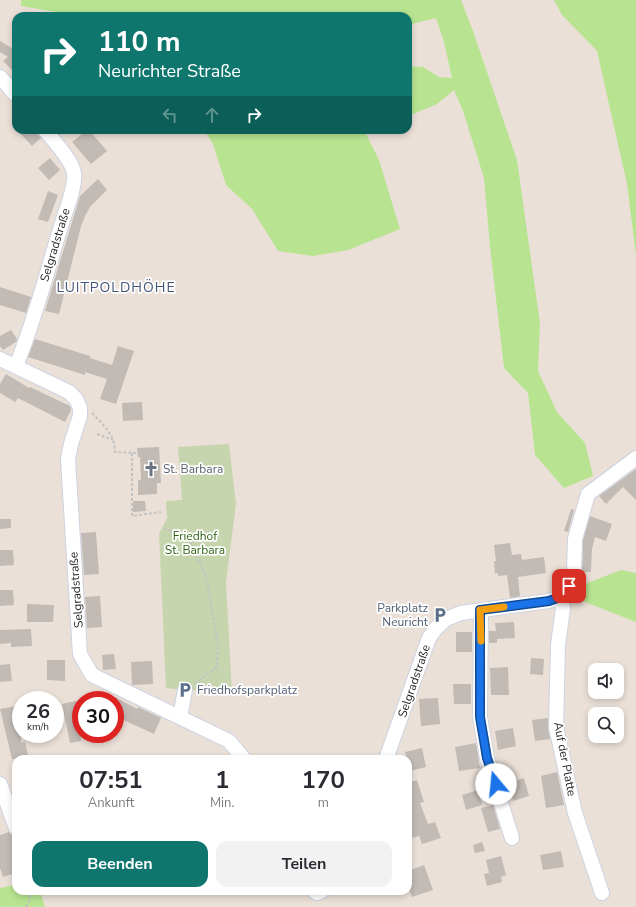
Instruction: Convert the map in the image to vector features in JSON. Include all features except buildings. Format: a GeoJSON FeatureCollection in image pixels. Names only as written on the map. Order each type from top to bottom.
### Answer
{"type":"FeatureCollection","features":[{"type":"Feature","properties":{"kind":"street"},"geometry":{"type":"LineString","coordinates":[[0,77],[12,90]]}},
{"type":"Feature","properties":{"kind":"street","name":"Selgradstraße"},"geometry":{"type":"LineString","coordinates":[[16,366],[28,335],[74,183],[74,171],[68,159],[48,134]]}},
{"type":"Feature","properties":{"kind":"street","name":"Selgradstraße"},"geometry":{"type":"LineString","coordinates":[[0,359],[69,392],[76,399],[80,408],[80,416],[68,459],[80,654],[92,675],[229,741],[241,755]]}},
{"type":"Feature","properties":{"kind":"street"},"geometry":{"type":"LineString","coordinates":[[560,597],[569,586],[574,572],[575,539],[588,494],[636,458]]}},
{"type":"Feature","properties":{"kind":"street","name":"Selgradstraße"},"geometry":{"type":"LineString","coordinates":[[387,755],[428,638],[436,628],[446,619],[461,613],[549,601],[560,597]]}},
{"type":"Feature","properties":{"kind":"street","name":"Auf der Platte"},"geometry":{"type":"LineString","coordinates":[[560,597],[563,608],[558,645],[556,727],[576,813],[602,893]]}},
{"type":"Feature","properties":{"kind":"street"},"geometry":{"type":"LineString","coordinates":[[480,610],[480,717],[487,758],[512,838]]}},
{"type":"Feature","properties":{"kind":"street"},"geometry":{"type":"LineString","coordinates":[[180,717],[185,690]]}},
{"type":"Feature","properties":{"kind":"street"},"geometry":{"type":"LineString","coordinates":[[0,784],[12,817]]}},
{"type":"Feature","properties":{"kind":"path"},"geometry":{"type":"LineString","coordinates":[[90,411],[107,428],[114,440],[116,452],[137,453]]}},
{"type":"Feature","properties":{"kind":"path"},"geometry":{"type":"LineString","coordinates":[[97,434],[114,440]]}},
{"type":"Feature","properties":{"kind":"path"},"geometry":{"type":"LineString","coordinates":[[132,453],[132,516],[161,512]]}},
{"type":"Feature","properties":{"kind":"path"},"geometry":{"type":"LineString","coordinates":[[164,528],[188,538],[201,564],[208,585],[218,646],[217,667],[185,690]]}},
{"type":"Feature","properties":{"kind":"path"},"geometry":{"type":"LineString","coordinates":[[26,907],[30,895]]}},
{"type":"Feature","properties":{"kind":"green space"},"geometry":{"type":"Polygon","coordinates":[[[21,0],[461,0],[517,160],[540,323],[538,371],[557,412],[585,443],[593,476],[564,488],[535,455],[528,393],[504,368],[490,247],[484,178],[463,111],[454,90],[437,104],[412,115],[412,66],[423,67],[439,77],[452,78],[444,42],[436,18],[412,24],[412,12],[56,12],[21,6],[21,0]]]}},
{"type":"Feature","properties":{"kind":"green space"},"geometry":{"type":"Polygon","coordinates":[[[554,0],[636,0],[636,256],[627,184],[597,51],[562,15],[554,0]]]}},
{"type":"Feature","properties":{"kind":"green space"},"geometry":{"type":"Polygon","coordinates":[[[207,134],[366,134],[379,160],[400,229],[348,250],[313,256],[278,251],[252,209],[226,185],[213,144],[207,134]]]}},
{"type":"Feature","properties":{"kind":"green space","name":"Friedhof St. Barbara"},"geometry":{"type":"Polygon","coordinates":[[[229,444],[236,504],[226,583],[232,692],[166,688],[159,534],[167,518],[166,501],[182,500],[178,447],[229,444]]]}},
{"type":"Feature","properties":{"kind":"green space"},"geometry":{"type":"Polygon","coordinates":[[[621,570],[636,573],[636,622],[585,602],[577,587],[621,570]]]}},
{"type":"Feature","properties":{"kind":"green space"},"geometry":{"type":"Polygon","coordinates":[[[12,886],[12,895],[41,895],[45,907],[0,907],[0,888],[12,886]]]}},
{"type":"Feature","properties":{"kind":"slow traffic"},"geometry":{"type":"LineString","coordinates":[[481,641],[480,610],[504,607]]}},
{"type":"Feature","properties":{"kind":"place","name":"St. Barbara"},"geometry":{"type":"Point","coordinates":[151,469]}},
{"type":"Feature","properties":{"kind":"place","name":"Parkplatz Neuricht"},"geometry":{"type":"Point","coordinates":[440,615]}},
{"type":"Feature","properties":{"kind":"place","name":"Friedhofsparkplatz"},"geometry":{"type":"Point","coordinates":[185,690]}},
{"type":"Feature","properties":{"kind":"district","name":"LUITPOLDHÖHE"},"geometry":{"type":"Point","coordinates":[116,287]}},
{"type":"Feature","properties":{"kind":"route"},"geometry":{"type":"LineString","coordinates":[[496,784],[487,758],[480,717],[480,610],[549,601],[560,597],[569,586]]}}]}
